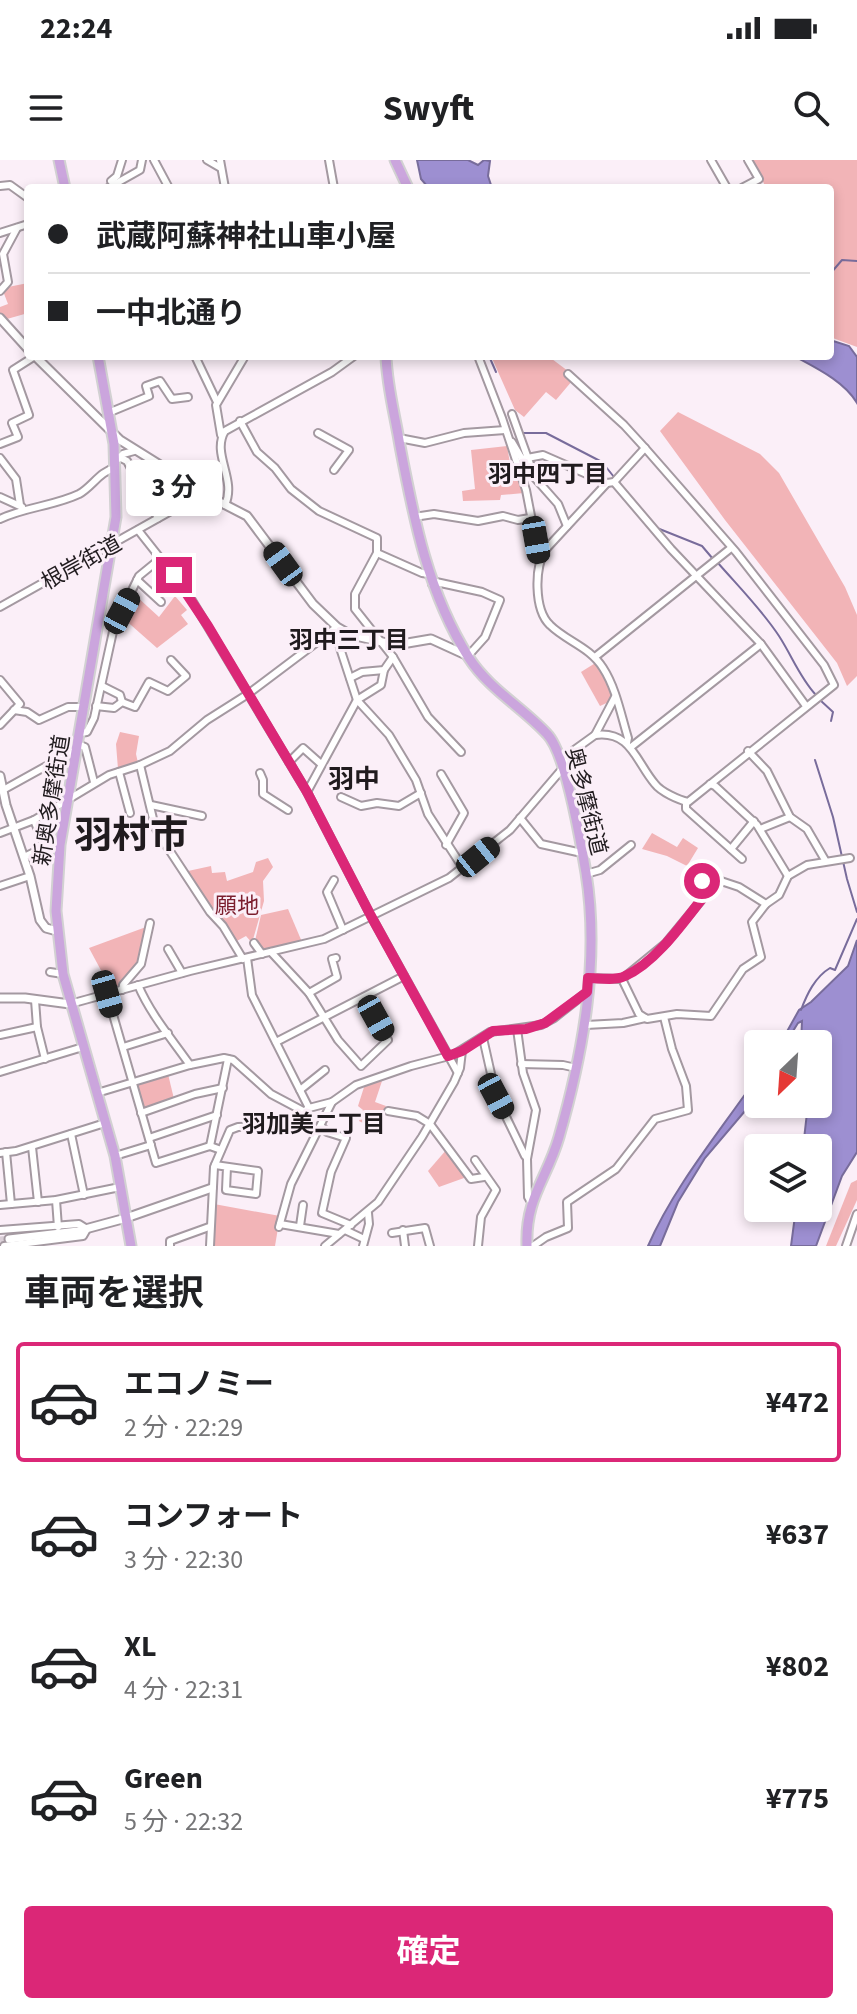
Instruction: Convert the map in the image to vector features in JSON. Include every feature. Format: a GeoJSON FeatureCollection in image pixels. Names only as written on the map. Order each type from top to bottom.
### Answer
{"type":"FeatureCollection","features":[{"type":"Feature","properties":{"kind":"main road"},"geometry":{"type":"LineString","coordinates":[[59,160],[64,184]]}},
{"type":"Feature","properties":{"kind":"main road"},"geometry":{"type":"LineString","coordinates":[[395,160],[406,184]]}},
{"type":"Feature","properties":{"kind":"main road","name":"新奥多摩街道"},"geometry":{"type":"LineString","coordinates":[[99,360],[117,462],[117,504],[113,544],[57,869],[57,931],[70,1004],[115,1156],[123,1217],[131,1246]]}},
{"type":"Feature","properties":{"kind":"main road","name":"奥多摩街道"},"geometry":{"type":"LineString","coordinates":[[386,360],[387,385],[430,579],[468,656],[489,682],[554,742],[563,768],[586,874],[591,928],[586,1025],[557,1143],[531,1202],[527,1224],[530,1246]]}},
{"type":"Feature","properties":{"kind":"street"},"geometry":{"type":"LineString","coordinates":[[111,184],[122,160]]}},
{"type":"Feature","properties":{"kind":"street"},"geometry":{"type":"LineString","coordinates":[[115,184],[140,170],[142,160]]}},
{"type":"Feature","properties":{"kind":"street"},"geometry":{"type":"LineString","coordinates":[[156,160],[167,184]]}},
{"type":"Feature","properties":{"kind":"street"},"geometry":{"type":"LineString","coordinates":[[207,160],[219,163],[224,184]]}},
{"type":"Feature","properties":{"kind":"street"},"geometry":{"type":"LineString","coordinates":[[329,160],[333,184]]}},
{"type":"Feature","properties":{"kind":"street"},"geometry":{"type":"LineString","coordinates":[[711,160],[725,184]]}},
{"type":"Feature","properties":{"kind":"street"},"geometry":{"type":"LineString","coordinates":[[748,160],[759,179],[750,184]]}},
{"type":"Feature","properties":{"kind":"street"},"geometry":{"type":"LineString","coordinates":[[0,186],[10,185],[24,195]]}},
{"type":"Feature","properties":{"kind":"street"},"geometry":{"type":"LineString","coordinates":[[0,233],[24,225]]}},
{"type":"Feature","properties":{"kind":"street"},"geometry":{"type":"LineString","coordinates":[[0,291],[8,282],[3,254],[17,228]]}},
{"type":"Feature","properties":{"kind":"street"},"geometry":{"type":"LineString","coordinates":[[0,318],[24,345]]}},
{"type":"Feature","properties":{"kind":"street"},"geometry":{"type":"LineString","coordinates":[[0,444],[18,437],[12,423],[28,418],[13,370],[29,360]]}},
{"type":"Feature","properties":{"kind":"street"},"geometry":{"type":"LineString","coordinates":[[39,360],[134,451],[203,493],[227,502],[242,512],[253,522],[313,604],[337,627],[351,635],[382,643],[403,645],[431,639],[468,656],[485,637],[500,600],[482,592],[436,582],[377,553]]}},
{"type":"Feature","properties":{"kind":"street"},"geometry":{"type":"LineString","coordinates":[[197,360],[217,402],[223,464],[230,489],[227,502]]}},
{"type":"Feature","properties":{"kind":"street"},"geometry":{"type":"LineString","coordinates":[[217,402],[243,360]]}},
{"type":"Feature","properties":{"kind":"street"},"geometry":{"type":"LineString","coordinates":[[221,435],[227,428],[332,372],[348,360]]}},
{"type":"Feature","properties":{"kind":"street"},"geometry":{"type":"LineString","coordinates":[[480,360],[526,490],[540,560]]}},
{"type":"Feature","properties":{"kind":"street"},"geometry":{"type":"LineString","coordinates":[[568,374],[624,425],[731,548],[824,665],[834,685],[686,802]]}},
{"type":"Feature","properties":{"kind":"street"},"geometry":{"type":"LineString","coordinates":[[98,419],[149,396],[146,386],[160,381],[172,399],[188,397]]}},
{"type":"Feature","properties":{"kind":"street"},"geometry":{"type":"LineString","coordinates":[[512,414],[535,478],[558,504],[567,526]]}},
{"type":"Feature","properties":{"kind":"street"},"geometry":{"type":"LineString","coordinates":[[240,421],[257,452],[275,468],[291,489],[319,511],[377,538],[377,553],[354,599],[361,618],[393,657],[418,703],[461,752]]}},
{"type":"Feature","properties":{"kind":"street"},"geometry":{"type":"LineString","coordinates":[[399,438],[425,443],[464,433],[505,430]]}},
{"type":"Feature","properties":{"kind":"street"},"geometry":{"type":"LineString","coordinates":[[505,430],[519,457],[527,459],[543,455],[613,481],[671,549],[761,644],[806,706]]}},
{"type":"Feature","properties":{"kind":"street"},"geometry":{"type":"LineString","coordinates":[[318,433],[349,450],[334,470]]}},
{"type":"Feature","properties":{"kind":"street"},"geometry":{"type":"LineString","coordinates":[[629,745],[604,669],[595,657],[544,619],[537,584],[543,552],[645,448]]}},
{"type":"Feature","properties":{"kind":"street"},"geometry":{"type":"LineString","coordinates":[[0,519],[23,507],[78,494],[134,451]]}},
{"type":"Feature","properties":{"kind":"street"},"geometry":{"type":"LineString","coordinates":[[0,458],[16,479],[23,507]]}},
{"type":"Feature","properties":{"kind":"street"},"geometry":{"type":"LineString","coordinates":[[117,462],[127,461],[158,518]]}},
{"type":"Feature","properties":{"kind":"street","name":"根岸街道"},"geometry":{"type":"LineString","coordinates":[[0,607],[203,493]]}},
{"type":"Feature","properties":{"kind":"street"},"geometry":{"type":"LineString","coordinates":[[0,497],[23,507]]}},
{"type":"Feature","properties":{"kind":"street"},"geometry":{"type":"LineString","coordinates":[[414,517],[434,514],[478,521],[503,516],[518,520],[530,518]]}},
{"type":"Feature","properties":{"kind":"street"},"geometry":{"type":"LineString","coordinates":[[138,530],[187,592],[307,792],[458,1073]]}},
{"type":"Feature","properties":{"kind":"street"},"geometry":{"type":"LineString","coordinates":[[595,657],[731,548]]}},
{"type":"Feature","properties":{"kind":"street"},"geometry":{"type":"LineString","coordinates":[[80,733],[87,732],[96,706],[114,627],[143,571],[161,558]]}},
{"type":"Feature","properties":{"kind":"street"},"geometry":{"type":"LineString","coordinates":[[137,580],[161,602]]}},
{"type":"Feature","properties":{"kind":"street"},"geometry":{"type":"LineString","coordinates":[[99,625],[114,627]]}},
{"type":"Feature","properties":{"kind":"street"},"geometry":{"type":"LineString","coordinates":[[337,627],[340,648],[357,700],[389,735],[416,780],[428,814],[463,868]]}},
{"type":"Feature","properties":{"kind":"street"},"geometry":{"type":"LineString","coordinates":[[0,833],[34,820],[94,782],[170,751],[207,720],[248,694],[337,627]]}},
{"type":"Feature","properties":{"kind":"street"},"geometry":{"type":"LineString","coordinates":[[629,745],[761,644]]}},
{"type":"Feature","properties":{"kind":"street"},"geometry":{"type":"LineString","coordinates":[[307,792],[357,700],[381,685],[384,670],[393,657]]}},
{"type":"Feature","properties":{"kind":"street"},"geometry":{"type":"LineString","coordinates":[[122,702],[135,707],[149,682],[168,691],[186,676],[171,660]]}},
{"type":"Feature","properties":{"kind":"street"},"geometry":{"type":"LineString","coordinates":[[350,678],[362,672],[384,670]]}},
{"type":"Feature","properties":{"kind":"street"},"geometry":{"type":"LineString","coordinates":[[0,680],[20,704],[0,725]]}},
{"type":"Feature","properties":{"kind":"street"},"geometry":{"type":"LineString","coordinates":[[102,686],[120,695],[122,702]]}},
{"type":"Feature","properties":{"kind":"street"},"geometry":{"type":"LineString","coordinates":[[0,998],[70,1004],[324,939],[343,930],[449,878],[503,837],[563,768],[568,755],[595,735],[615,697]]}},
{"type":"Feature","properties":{"kind":"street"},"geometry":{"type":"LineString","coordinates":[[96,706],[114,708],[122,702]]}},
{"type":"Feature","properties":{"kind":"street"},"geometry":{"type":"LineString","coordinates":[[14,710],[27,712],[39,720],[68,707],[85,707]]}},
{"type":"Feature","properties":{"kind":"street"},"geometry":{"type":"LineString","coordinates":[[595,735],[613,735],[629,745],[656,786],[686,802]]}},
{"type":"Feature","properties":{"kind":"street"},"geometry":{"type":"LineString","coordinates":[[554,742],[568,755]]}},
{"type":"Feature","properties":{"kind":"street"},"geometry":{"type":"LineString","coordinates":[[2,795],[78,746],[85,747],[94,782]]}},
{"type":"Feature","properties":{"kind":"street"},"geometry":{"type":"LineString","coordinates":[[289,762],[303,748],[321,764]]}},
{"type":"Feature","properties":{"kind":"street"},"geometry":{"type":"LineString","coordinates":[[748,751],[776,785],[778,796],[790,817],[807,829],[825,860]]}},
{"type":"Feature","properties":{"kind":"street"},"geometry":{"type":"LineString","coordinates":[[140,765],[160,836],[210,912],[245,958],[252,995],[300,1090],[306,1110]]}},
{"type":"Feature","properties":{"kind":"street"},"geometry":{"type":"LineString","coordinates":[[119,772],[130,813]]}},
{"type":"Feature","properties":{"kind":"street"},"geometry":{"type":"LineString","coordinates":[[260,773],[263,794],[288,810]]}},
{"type":"Feature","properties":{"kind":"street"},"geometry":{"type":"LineString","coordinates":[[441,774],[464,813],[446,845]]}},
{"type":"Feature","properties":{"kind":"street"},"geometry":{"type":"LineString","coordinates":[[0,776],[2,795],[30,876],[40,920],[48,929],[57,931]]}},
{"type":"Feature","properties":{"kind":"street"},"geometry":{"type":"LineString","coordinates":[[710,784],[754,821],[788,876]]}},
{"type":"Feature","properties":{"kind":"street"},"geometry":{"type":"LineString","coordinates":[[341,797],[361,806],[377,803],[399,806],[421,793]]}},
{"type":"Feature","properties":{"kind":"street"},"geometry":{"type":"LineString","coordinates":[[686,802],[686,809],[742,859]]}},
{"type":"Feature","properties":{"kind":"street"},"geometry":{"type":"LineString","coordinates":[[151,805],[202,816]]}},
{"type":"Feature","properties":{"kind":"street"},"geometry":{"type":"LineString","coordinates":[[760,829],[790,817]]}},
{"type":"Feature","properties":{"kind":"street"},"geometry":{"type":"LineString","coordinates":[[520,818],[541,844],[582,853]]}},
{"type":"Feature","properties":{"kind":"street"},"geometry":{"type":"LineString","coordinates":[[24,857],[45,847],[34,820]]}},
{"type":"Feature","properties":{"kind":"street"},"geometry":{"type":"LineString","coordinates":[[731,849],[754,821]]}},
{"type":"Feature","properties":{"kind":"street"},"geometry":{"type":"LineString","coordinates":[[586,874],[600,870],[631,845]]}},
{"type":"Feature","properties":{"kind":"street"},"geometry":{"type":"LineString","coordinates":[[622,979],[639,1014],[645,1018],[653,1020],[677,1014],[713,1014],[743,969],[761,957],[751,924],[766,904],[779,895],[788,876],[807,865],[844,857]]}},
{"type":"Feature","properties":{"kind":"street"},"geometry":{"type":"LineString","coordinates":[[689,872],[712,886]]}},
{"type":"Feature","properties":{"kind":"street"},"geometry":{"type":"LineString","coordinates":[[5,897],[0,886],[30,876]]}},
{"type":"Feature","properties":{"kind":"street"},"geometry":{"type":"LineString","coordinates":[[334,880],[327,892],[343,930]]}},
{"type":"Feature","properties":{"kind":"street"},"geometry":{"type":"LineString","coordinates":[[588,978],[622,979],[661,948],[718,880],[766,904]]}},
{"type":"Feature","properties":{"kind":"street"},"geometry":{"type":"LineString","coordinates":[[122,990],[141,964],[150,923]]}},
{"type":"Feature","properties":{"kind":"street"},"geometry":{"type":"LineString","coordinates":[[254,943],[262,954]]}},
{"type":"Feature","properties":{"kind":"street"},"geometry":{"type":"LineString","coordinates":[[168,949],[182,973]]}},
{"type":"Feature","properties":{"kind":"street"},"geometry":{"type":"LineString","coordinates":[[271,952],[309,993],[338,1040],[361,1066],[388,1040],[364,997]]}},
{"type":"Feature","properties":{"kind":"street"},"geometry":{"type":"LineString","coordinates":[[309,993],[337,977],[332,959],[336,958]]}},
{"type":"Feature","properties":{"kind":"street"},"geometry":{"type":"LineString","coordinates":[[50,972],[63,974]]}},
{"type":"Feature","properties":{"kind":"street"},"geometry":{"type":"LineString","coordinates":[[276,1042],[404,976]]}},
{"type":"Feature","properties":{"kind":"street"},"geometry":{"type":"LineString","coordinates":[[138,985],[153,1016],[190,1065]]}},
{"type":"Feature","properties":{"kind":"street"},"geometry":{"type":"LineString","coordinates":[[210,1246],[215,1165],[230,1130],[285,1125],[306,1110],[332,1102],[356,1085],[462,1051],[493,1031],[545,1023],[587,992]]}},
{"type":"Feature","properties":{"kind":"street"},"geometry":{"type":"LineString","coordinates":[[107,994],[158,1164],[210,1146],[221,1150]]}},
{"type":"Feature","properties":{"kind":"street"},"geometry":{"type":"LineString","coordinates":[[35,1000],[37,1027],[45,1059]]}},
{"type":"Feature","properties":{"kind":"street"},"geometry":{"type":"LineString","coordinates":[[530,1246],[568,1228],[567,1202],[616,1169],[655,1119],[688,1110],[686,1086],[664,1017]]}},
{"type":"Feature","properties":{"kind":"street"},"geometry":{"type":"LineString","coordinates":[[586,1025],[645,1018]]}},
{"type":"Feature","properties":{"kind":"street"},"geometry":{"type":"LineString","coordinates":[[0,1035],[37,1027]]}},
{"type":"Feature","properties":{"kind":"street"},"geometry":{"type":"LineString","coordinates":[[517,1029],[521,1064],[536,1110],[527,1159],[528,1197],[531,1202]]}},
{"type":"Feature","properties":{"kind":"street"},"geometry":{"type":"LineString","coordinates":[[123,1047],[168,1033]]}},
{"type":"Feature","properties":{"kind":"street"},"geometry":{"type":"LineString","coordinates":[[483,1038],[496,1096],[527,1159]]}},
{"type":"Feature","properties":{"kind":"street"},"geometry":{"type":"LineString","coordinates":[[0,1072],[83,1047]]}},
{"type":"Feature","properties":{"kind":"street"},"geometry":{"type":"LineString","coordinates":[[325,1246],[376,1205],[430,1124],[458,1073],[462,1051]]}},
{"type":"Feature","properties":{"kind":"street"},"geometry":{"type":"LineString","coordinates":[[210,1146],[228,1059]]}},
{"type":"Feature","properties":{"kind":"street"},"geometry":{"type":"LineString","coordinates":[[96,1093],[190,1065],[228,1059],[271,1094],[306,1110]]}},
{"type":"Feature","properties":{"kind":"street"},"geometry":{"type":"LineString","coordinates":[[521,1064],[576,1068]]}},
{"type":"Feature","properties":{"kind":"street"},"geometry":{"type":"LineString","coordinates":[[300,1090],[325,1070]]}},
{"type":"Feature","properties":{"kind":"street"},"geometry":{"type":"LineString","coordinates":[[141,1113],[195,1094],[223,1088]]}},
{"type":"Feature","properties":{"kind":"street"},"geometry":{"type":"LineString","coordinates":[[332,1102],[291,1184],[280,1226],[300,1226],[310,1231],[345,1230]]}},
{"type":"Feature","properties":{"kind":"street"},"geometry":{"type":"LineString","coordinates":[[388,1111],[417,1116],[430,1124],[471,1179],[484,1177]]}},
{"type":"Feature","properties":{"kind":"street"},"geometry":{"type":"LineString","coordinates":[[115,1156],[217,1115]]}},
{"type":"Feature","properties":{"kind":"street"},"geometry":{"type":"LineString","coordinates":[[11,1204],[3,1152],[32,1147],[105,1123]]}},
{"type":"Feature","properties":{"kind":"street"},"geometry":{"type":"LineString","coordinates":[[321,1126],[327,1132],[346,1138],[331,1172],[322,1213],[363,1242],[369,1224],[368,1213]]}},
{"type":"Feature","properties":{"kind":"street"},"geometry":{"type":"LineString","coordinates":[[71,1134],[84,1195]]}},
{"type":"Feature","properties":{"kind":"street"},"geometry":{"type":"LineString","coordinates":[[32,1147],[38,1202]]}},
{"type":"Feature","properties":{"kind":"street"},"geometry":{"type":"LineString","coordinates":[[475,1160],[496,1190],[481,1217],[478,1246]]}},
{"type":"Feature","properties":{"kind":"street"},"geometry":{"type":"LineString","coordinates":[[215,1165],[258,1171],[256,1194],[226,1190],[227,1167]]}},
{"type":"Feature","properties":{"kind":"street"},"geometry":{"type":"LineString","coordinates":[[6,1242],[87,1229],[212,1185]]}},
{"type":"Feature","properties":{"kind":"street"},"geometry":{"type":"LineString","coordinates":[[0,1205],[56,1200],[120,1187]]}},
{"type":"Feature","properties":{"kind":"street"},"geometry":{"type":"LineString","coordinates":[[56,1200],[58,1227]]}},
{"type":"Feature","properties":{"kind":"street"},"geometry":{"type":"LineString","coordinates":[[300,1226],[303,1205]]}},
{"type":"Feature","properties":{"kind":"street"},"geometry":{"type":"LineString","coordinates":[[846,1246],[857,1214]]}},
{"type":"Feature","properties":{"kind":"street"},"geometry":{"type":"LineString","coordinates":[[0,1230],[79,1224],[87,1229]]}},
{"type":"Feature","properties":{"kind":"street"},"geometry":{"type":"LineString","coordinates":[[170,1246],[170,1241],[209,1227]]}},
{"type":"Feature","properties":{"kind":"street"},"geometry":{"type":"LineString","coordinates":[[392,1233],[425,1228],[430,1246]]}},
{"type":"Feature","properties":{"kind":"street"},"geometry":{"type":"LineString","coordinates":[[6,1242],[60,1243],[83,1236],[87,1229]]}},
{"type":"Feature","properties":{"kind":"street"},"geometry":{"type":"LineString","coordinates":[[403,1230],[405,1246]]}},
{"type":"Feature","properties":{"kind":"green space"},"geometry":{"type":"Polygon","coordinates":[[[753,160],[857,160],[857,347],[834,338],[834,184],[764,184],[753,160]]]}},
{"type":"Feature","properties":{"kind":"green space"},"geometry":{"type":"Polygon","coordinates":[[[24,284],[24,314],[0,321],[0,307],[8,304],[3,291],[24,284]]]}},
{"type":"Feature","properties":{"kind":"green space"},"geometry":{"type":"Polygon","coordinates":[[[493,360],[553,360],[568,371],[565,375],[572,381],[556,400],[546,392],[524,417],[515,410],[493,360]]]}},
{"type":"Feature","properties":{"kind":"green space"},"geometry":{"type":"Polygon","coordinates":[[[678,412],[760,454],[779,473],[845,587],[857,615],[857,676],[847,686],[837,663],[660,431],[678,412]]]}},
{"type":"Feature","properties":{"kind":"green space"},"geometry":{"type":"Polygon","coordinates":[[[507,446],[511,469],[505,470],[506,476],[517,477],[524,493],[501,495],[500,500],[463,501],[462,491],[475,489],[471,450],[507,446]]]}},
{"type":"Feature","properties":{"kind":"green space"},"geometry":{"type":"Polygon","coordinates":[[[135,595],[159,617],[175,596],[187,610],[181,615],[188,624],[157,648],[123,618],[135,595]]]}},
{"type":"Feature","properties":{"kind":"green space"},"geometry":{"type":"Polygon","coordinates":[[[597,662],[613,696],[611,701],[600,706],[581,672],[597,662]]]}},
{"type":"Feature","properties":{"kind":"green space"},"geometry":{"type":"Polygon","coordinates":[[[120,732],[139,736],[138,763],[118,769],[116,744],[120,732]]]}},
{"type":"Feature","properties":{"kind":"green space"},"geometry":{"type":"Polygon","coordinates":[[[652,833],[677,847],[683,838],[698,848],[687,866],[642,849],[652,833]]]}},
{"type":"Feature","properties":{"kind":"green space","name":"願地"},"geometry":{"type":"Polygon","coordinates":[[[268,858],[273,867],[263,881],[264,901],[252,943],[246,936],[235,942],[210,912],[188,871],[211,866],[212,873],[225,872],[227,881],[253,872],[256,862],[268,858]]]}},
{"type":"Feature","properties":{"kind":"green space"},"geometry":{"type":"Polygon","coordinates":[[[288,909],[302,942],[263,951],[255,941],[261,915],[288,909]]]}},
{"type":"Feature","properties":{"kind":"green space"},"geometry":{"type":"Polygon","coordinates":[[[146,927],[133,972],[128,979],[111,989],[89,948],[146,927]]]}},
{"type":"Feature","properties":{"kind":"green space"},"geometry":{"type":"Polygon","coordinates":[[[168,1074],[174,1099],[143,1108],[136,1085],[168,1074]]]}},
{"type":"Feature","properties":{"kind":"green space"},"geometry":{"type":"Polygon","coordinates":[[[382,1081],[375,1102],[386,1106],[373,1128],[359,1121],[363,1110],[358,1106],[365,1084],[382,1081]]]}},
{"type":"Feature","properties":{"kind":"green space"},"geometry":{"type":"Polygon","coordinates":[[[447,1149],[464,1173],[464,1178],[439,1187],[428,1171],[447,1149]]]}},
{"type":"Feature","properties":{"kind":"green space"},"geometry":{"type":"Polygon","coordinates":[[[857,1180],[857,1200],[836,1246],[826,1246],[851,1183],[857,1180]]]}},
{"type":"Feature","properties":{"kind":"green space"},"geometry":{"type":"Polygon","coordinates":[[[214,1204],[280,1216],[275,1246],[213,1246],[214,1204]]]}},
{"type":"Feature","properties":{"kind":"shaded area"},"geometry":{"type":"Polygon","coordinates":[[[417,160],[468,160],[478,165],[484,160],[490,161],[488,176],[491,184],[425,184],[421,179],[417,160]]]}},
{"type":"Feature","properties":{"kind":"shaded area"},"geometry":{"type":"Polygon","coordinates":[[[834,341],[849,346],[857,357],[857,403],[837,382],[801,360],[834,360],[834,341]]]}},
{"type":"Feature","properties":{"kind":"shaded area"},"geometry":{"type":"Polygon","coordinates":[[[857,940],[857,1152],[842,1176],[832,1203],[832,1134],[805,1134],[806,1118],[832,1118],[832,1030],[802,1030],[802,1021],[794,1030],[788,1030],[799,1010],[848,966],[857,940]]]}},
{"type":"Feature","properties":{"kind":"shaded area"},"geometry":{"type":"Polygon","coordinates":[[[744,1096],[744,1112],[705,1158],[678,1202],[660,1246],[648,1246],[684,1180],[744,1096]]]}},
{"type":"Feature","properties":{"kind":"shaded area"},"geometry":{"type":"Polygon","coordinates":[[[794,1222],[825,1222],[816,1246],[791,1246],[794,1222]]]}},
{"type":"Feature","properties":{"kind":"waterway"},"geometry":{"type":"LineString","coordinates":[[834,269],[842,260],[857,261]]}},
{"type":"Feature","properties":{"kind":"waterway"},"geometry":{"type":"LineString","coordinates":[[491,360],[496,372]]}},
{"type":"Feature","properties":{"kind":"waterway"},"geometry":{"type":"LineString","coordinates":[[522,433],[546,433],[602,462],[614,477]]}},
{"type":"Feature","properties":{"kind":"waterway"},"geometry":{"type":"LineString","coordinates":[[618,482],[657,528],[702,546],[713,559]]}},
{"type":"Feature","properties":{"kind":"waterway"},"geometry":{"type":"LineString","coordinates":[[718,563],[772,626],[816,695]]}},
{"type":"Feature","properties":{"kind":"waterway"},"geometry":{"type":"LineString","coordinates":[[820,700],[833,712],[831,721]]}},
{"type":"Feature","properties":{"kind":"waterway"},"geometry":{"type":"LineString","coordinates":[[815,760],[857,912]]}},
{"type":"Feature","properties":{"kind":"waterway"},"geometry":{"type":"LineString","coordinates":[[801,1010],[820,976],[830,968],[835,970],[857,919]]}},
{"type":"Feature","properties":{"kind":"tunnel"},"geometry":{"type":"LineString","coordinates":[[0,1240],[9,1239]]}},
{"type":"Feature","properties":{"kind":"district","name":"羽中四丁目"},"geometry":{"type":"Point","coordinates":[548,474]}},
{"type":"Feature","properties":{"kind":"district","name":"羽中三丁目"},"geometry":{"type":"Point","coordinates":[349,640]}},
{"type":"Feature","properties":{"kind":"district","name":"羽中"},"geometry":{"type":"Point","coordinates":[354,779]}},
{"type":"Feature","properties":{"kind":"district","name":"羽村市"},"geometry":{"type":"Point","coordinates":[131,835]}},
{"type":"Feature","properties":{"kind":"district","name":"羽加美二丁目"},"geometry":{"type":"Point","coordinates":[314,1124]}},
{"type":"Feature","properties":{"kind":"route"},"geometry":{"type":"LineString","coordinates":[[174,575],[307,792],[448,1056],[462,1051],[493,1031],[526,1029],[545,1023],[587,992],[588,978],[622,979],[638,968],[666,943],[712,886],[702,881]]}}]}
